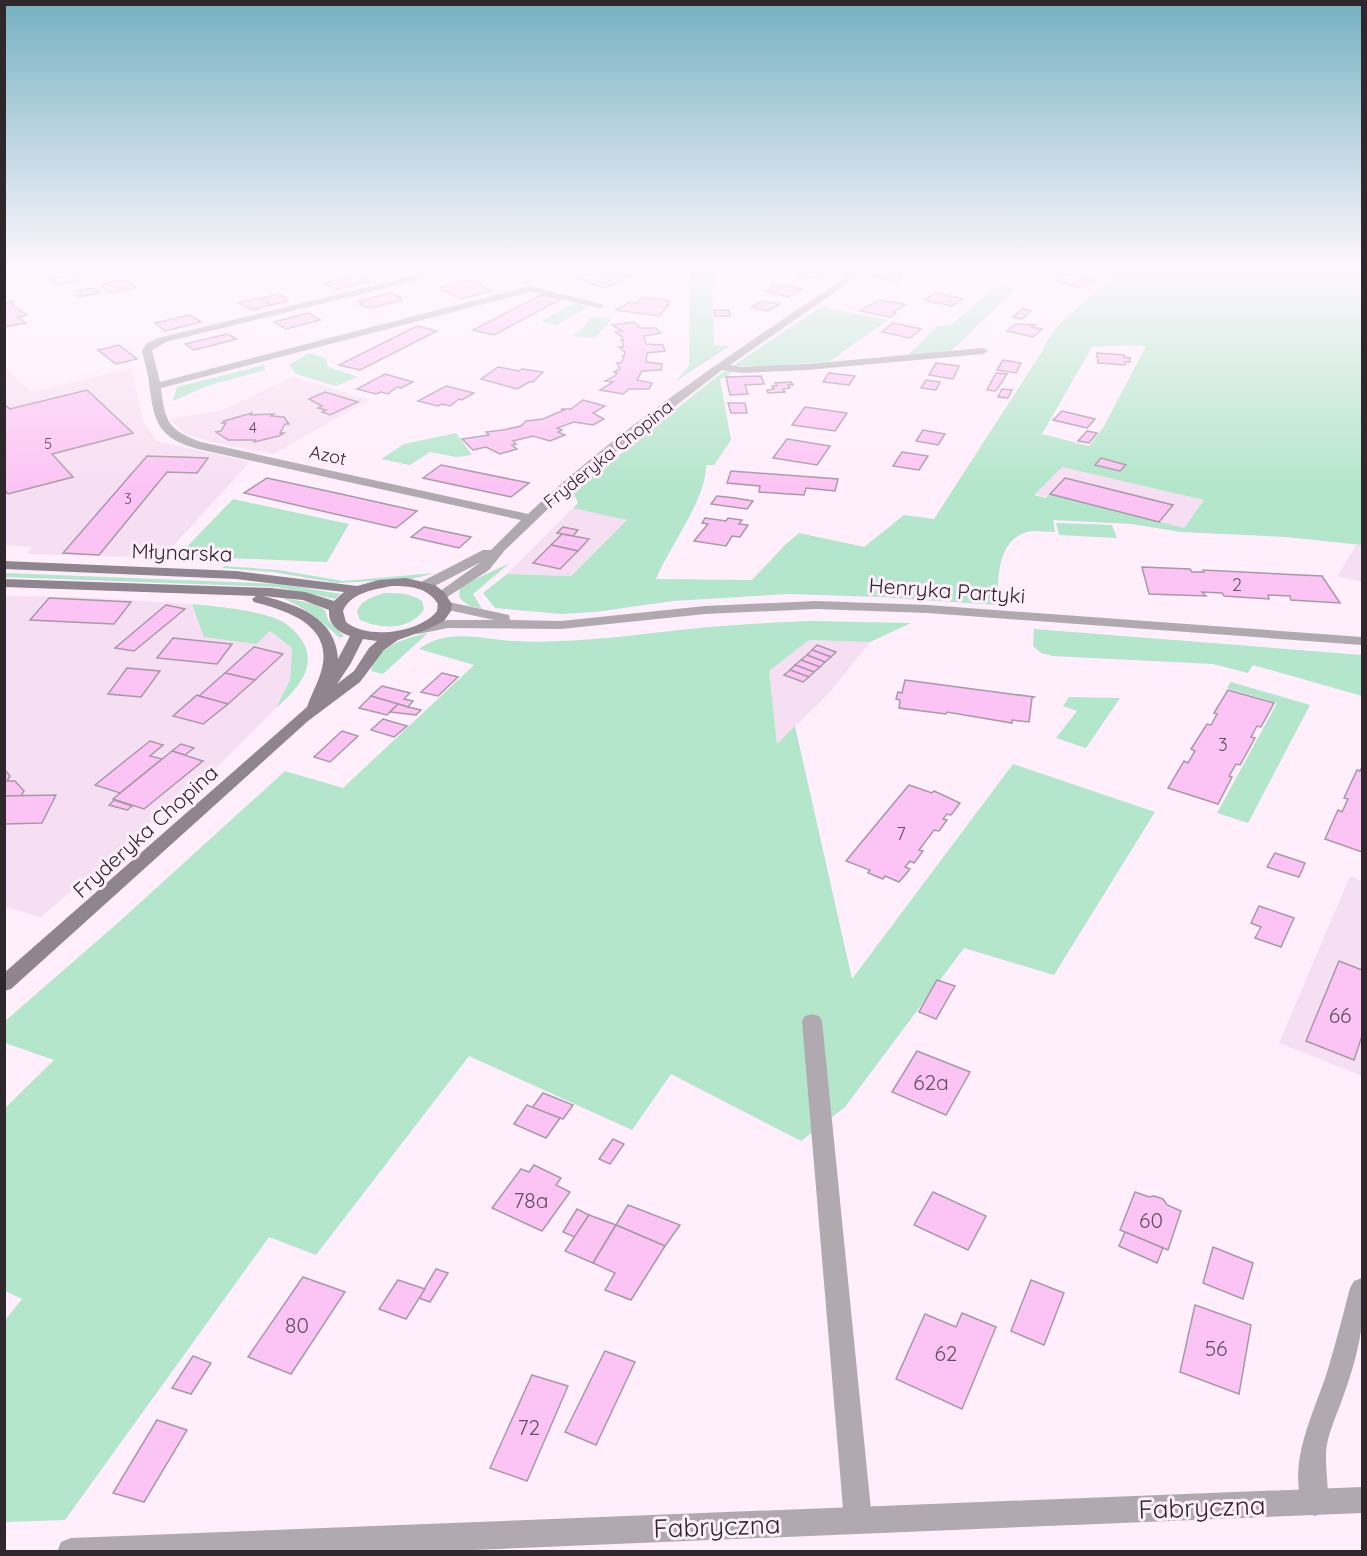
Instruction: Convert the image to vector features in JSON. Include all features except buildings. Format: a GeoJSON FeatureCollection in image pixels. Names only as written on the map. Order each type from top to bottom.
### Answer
{"type":"FeatureCollection","features":[{"type":"Feature","properties":{"kind":"main road","name":"Młynarska"},"geometry":{"type":"LineString","coordinates":[[4,565],[236,575],[357,590]]}},
{"type":"Feature","properties":{"kind":"main road","name":"Młynarska"},"geometry":{"type":"LineString","coordinates":[[4,583],[277,592],[309,597],[337,608],[344,598],[357,590],[391,582],[424,586],[443,601]]}},
{"type":"Feature","properties":{"kind":"main road","name":"Młynarska"},"geometry":{"type":"LineString","coordinates":[[228,592],[295,609],[320,626],[327,639],[331,659],[313,709]]}},
{"type":"Feature","properties":{"kind":"main road","name":"Fryderyka Chopina"},"geometry":{"type":"LineString","coordinates":[[4,984],[90,911],[313,709],[358,675],[377,648],[397,636],[418,630],[437,619],[441,614],[443,601]]}},
{"type":"Feature","properties":{"kind":"main road"},"geometry":{"type":"LineString","coordinates":[[337,608],[336,616],[339,623],[358,634],[376,637],[397,636]]}},
{"type":"Feature","properties":{"kind":"main road","name":"Fryderyka Chopina"},"geometry":{"type":"LineString","coordinates":[[313,709],[344,663],[358,634]]}},
{"type":"Feature","properties":{"kind":"street","name":"Azot"},"geometry":{"type":"LineString","coordinates":[[158,342],[147,350],[155,386],[157,413],[162,424],[183,440],[241,456],[530,518]]}},
{"type":"Feature","properties":{"kind":"street"},"geometry":{"type":"LineString","coordinates":[[155,386],[327,342]]}},
{"type":"Feature","properties":{"kind":"street","name":"Fryderyka Chopina"},"geometry":{"type":"LineString","coordinates":[[443,601],[483,567],[500,547],[569,482],[720,367],[757,342]]}},
{"type":"Feature","properties":{"kind":"street"},"geometry":{"type":"LineString","coordinates":[[720,367],[742,370],[807,367],[983,351]]}},
{"type":"Feature","properties":{"kind":"street","name":"Fryderyka Chopina"},"geometry":{"type":"LineString","coordinates":[[424,586],[500,547]]}},
{"type":"Feature","properties":{"kind":"street"},"geometry":{"type":"LineString","coordinates":[[443,601],[529,624]]}},
{"type":"Feature","properties":{"kind":"street","name":"Henryka Partyki"},"geometry":{"type":"LineString","coordinates":[[529,624],[596,622],[748,607],[870,606],[1362,641]]}},
{"type":"Feature","properties":{"kind":"street","name":"Fryderyka Chopina"},"geometry":{"type":"LineString","coordinates":[[418,630],[448,624],[529,624]]}},
{"type":"Feature","properties":{"kind":"street"},"geometry":{"type":"LineString","coordinates":[[812,1021],[858,1520]]}},
{"type":"Feature","properties":{"kind":"street"},"geometry":{"type":"LineString","coordinates":[[1315,1503],[1312,1478],[1314,1443],[1340,1370],[1362,1288]]}},
{"type":"Feature","properties":{"kind":"street","name":"Fabryczna"},"geometry":{"type":"LineString","coordinates":[[71,1551],[1362,1500]]}},
{"type":"Feature","properties":{"kind":"shaded area"},"geometry":{"type":"Polygon","coordinates":[[[4,366],[31,392],[131,368],[144,422],[156,441],[250,462],[162,558],[27,554],[32,547],[5,545],[4,366]]]}},
{"type":"Feature","properties":{"kind":"shaded area"},"geometry":{"type":"Polygon","coordinates":[[[293,377],[370,400],[273,454],[215,443],[184,433],[170,419],[221,410],[293,377]]]}},
{"type":"Feature","properties":{"kind":"shaded area"},"geometry":{"type":"Polygon","coordinates":[[[1062,467],[1204,500],[1184,528],[1034,494],[1062,467]]]}},
{"type":"Feature","properties":{"kind":"shaded area"},"geometry":{"type":"Polygon","coordinates":[[[573,508],[628,520],[570,576],[507,574],[573,508]]]}},
{"type":"Feature","properties":{"kind":"shaded area"},"geometry":{"type":"Polygon","coordinates":[[[1357,544],[1362,545],[1362,582],[1337,576],[1357,544]]]}},
{"type":"Feature","properties":{"kind":"shaded area"},"geometry":{"type":"Polygon","coordinates":[[[4,596],[79,597],[192,604],[205,637],[270,631],[292,648],[290,680],[276,708],[219,765],[41,917],[5,907],[4,596]]]}},
{"type":"Feature","properties":{"kind":"shaded area"},"geometry":{"type":"Polygon","coordinates":[[[809,640],[870,642],[830,692],[777,744],[769,671],[809,640]]]}},
{"type":"Feature","properties":{"kind":"shaded area"},"geometry":{"type":"Polygon","coordinates":[[[1350,876],[1362,881],[1362,1076],[1279,1043],[1350,876]]]}},
{"type":"Feature","properties":{"kind":"green space"},"geometry":{"type":"Polygon","coordinates":[[[689,342],[714,342],[714,345],[730,346],[676,381],[689,366],[689,342]]]}},
{"type":"Feature","properties":{"kind":"green space"},"geometry":{"type":"Polygon","coordinates":[[[769,342],[857,342],[830,361],[764,367],[739,366],[720,379],[731,440],[714,465],[706,465],[705,478],[694,507],[656,579],[752,580],[799,533],[864,547],[904,515],[934,519],[1047,342],[1362,342],[1362,545],[1286,537],[1181,532],[1132,524],[1053,520],[1055,532],[1027,532],[1009,544],[1004,552],[999,573],[998,605],[788,594],[673,601],[595,612],[561,614],[495,608],[483,593],[507,574],[571,576],[627,520],[573,508],[578,503],[573,492],[716,377],[769,342]],[[1146,346],[1092,347],[1042,434],[1089,446],[1104,426],[1146,346]],[[1062,467],[1034,495],[1046,498],[1050,494],[1184,528],[1204,500],[1062,467]]]}},
{"type":"Feature","properties":{"kind":"green space"},"geometry":{"type":"Polygon","coordinates":[[[921,342],[961,342],[951,351],[907,356],[921,342]]]}},
{"type":"Feature","properties":{"kind":"green space"},"geometry":{"type":"Polygon","coordinates":[[[309,353],[326,358],[328,367],[358,377],[336,386],[296,374],[289,365],[309,353]]]}},
{"type":"Feature","properties":{"kind":"green space"},"geometry":{"type":"Polygon","coordinates":[[[264,365],[265,370],[207,386],[173,401],[177,387],[264,365]]]}},
{"type":"Feature","properties":{"kind":"green space"},"geometry":{"type":"Polygon","coordinates":[[[456,433],[472,455],[456,457],[430,452],[410,465],[381,459],[404,444],[456,433]]]}},
{"type":"Feature","properties":{"kind":"green space"},"geometry":{"type":"Polygon","coordinates":[[[233,499],[349,524],[327,562],[178,556],[233,499]]]}},
{"type":"Feature","properties":{"kind":"green space"},"geometry":{"type":"Polygon","coordinates":[[[1056,523],[1112,525],[1117,538],[1059,535],[1056,523]]]}},
{"type":"Feature","properties":{"kind":"green space"},"geometry":{"type":"Polygon","coordinates":[[[510,563],[473,594],[482,609],[470,606],[460,599],[459,591],[463,585],[510,563]]]}},
{"type":"Feature","properties":{"kind":"green space"},"geometry":{"type":"Polygon","coordinates":[[[224,566],[279,570],[343,581],[435,573],[412,579],[337,583],[273,572],[222,568],[224,566]]]}},
{"type":"Feature","properties":{"kind":"green space"},"geometry":{"type":"Polygon","coordinates":[[[5,573],[282,584],[341,594],[335,599],[276,587],[5,577],[5,573]]]}},
{"type":"Feature","properties":{"kind":"green space"},"geometry":{"type":"Polygon","coordinates":[[[384,593],[413,596],[422,601],[424,609],[418,616],[403,625],[377,625],[360,620],[357,611],[362,604],[384,593]]]}},
{"type":"Feature","properties":{"kind":"green space"},"geometry":{"type":"Polygon","coordinates":[[[280,597],[315,604],[325,610],[328,620],[344,636],[340,638],[312,614],[280,597]]]}},
{"type":"Feature","properties":{"kind":"green space"},"geometry":{"type":"Polygon","coordinates":[[[192,604],[236,609],[269,616],[284,623],[297,634],[308,655],[307,664],[299,683],[276,708],[290,680],[292,648],[270,631],[256,644],[204,637],[192,604]]]}},
{"type":"Feature","properties":{"kind":"green space"},"geometry":{"type":"Polygon","coordinates":[[[809,621],[911,623],[870,642],[809,640],[769,671],[777,744],[795,726],[852,979],[1013,764],[1155,812],[1054,975],[964,948],[845,1107],[801,1141],[671,1074],[632,1130],[469,1056],[316,1255],[269,1237],[65,1520],[5,1522],[5,1320],[22,1299],[5,1291],[5,1108],[54,1060],[5,1043],[4,1022],[120,921],[285,771],[343,788],[474,665],[419,649],[430,643],[464,636],[533,642],[575,640],[761,623],[809,621]]]}},
{"type":"Feature","properties":{"kind":"green space"},"geometry":{"type":"Polygon","coordinates":[[[1034,629],[1362,655],[1362,696],[1253,665],[1248,673],[1213,664],[1053,656],[1041,653],[1033,646],[1034,629]]]}},
{"type":"Feature","properties":{"kind":"green space"},"geometry":{"type":"Polygon","coordinates":[[[428,633],[383,674],[371,671],[374,662],[385,649],[393,644],[428,633]]]}},
{"type":"Feature","properties":{"kind":"green space"},"geometry":{"type":"Polygon","coordinates":[[[1231,682],[1310,705],[1248,823],[1217,813],[1277,703],[1227,688],[1231,682]]]}},
{"type":"Feature","properties":{"kind":"green space"},"geometry":{"type":"Polygon","coordinates":[[[1069,697],[1120,698],[1086,748],[1056,738],[1077,711],[1063,706],[1069,697]]]}}]}
